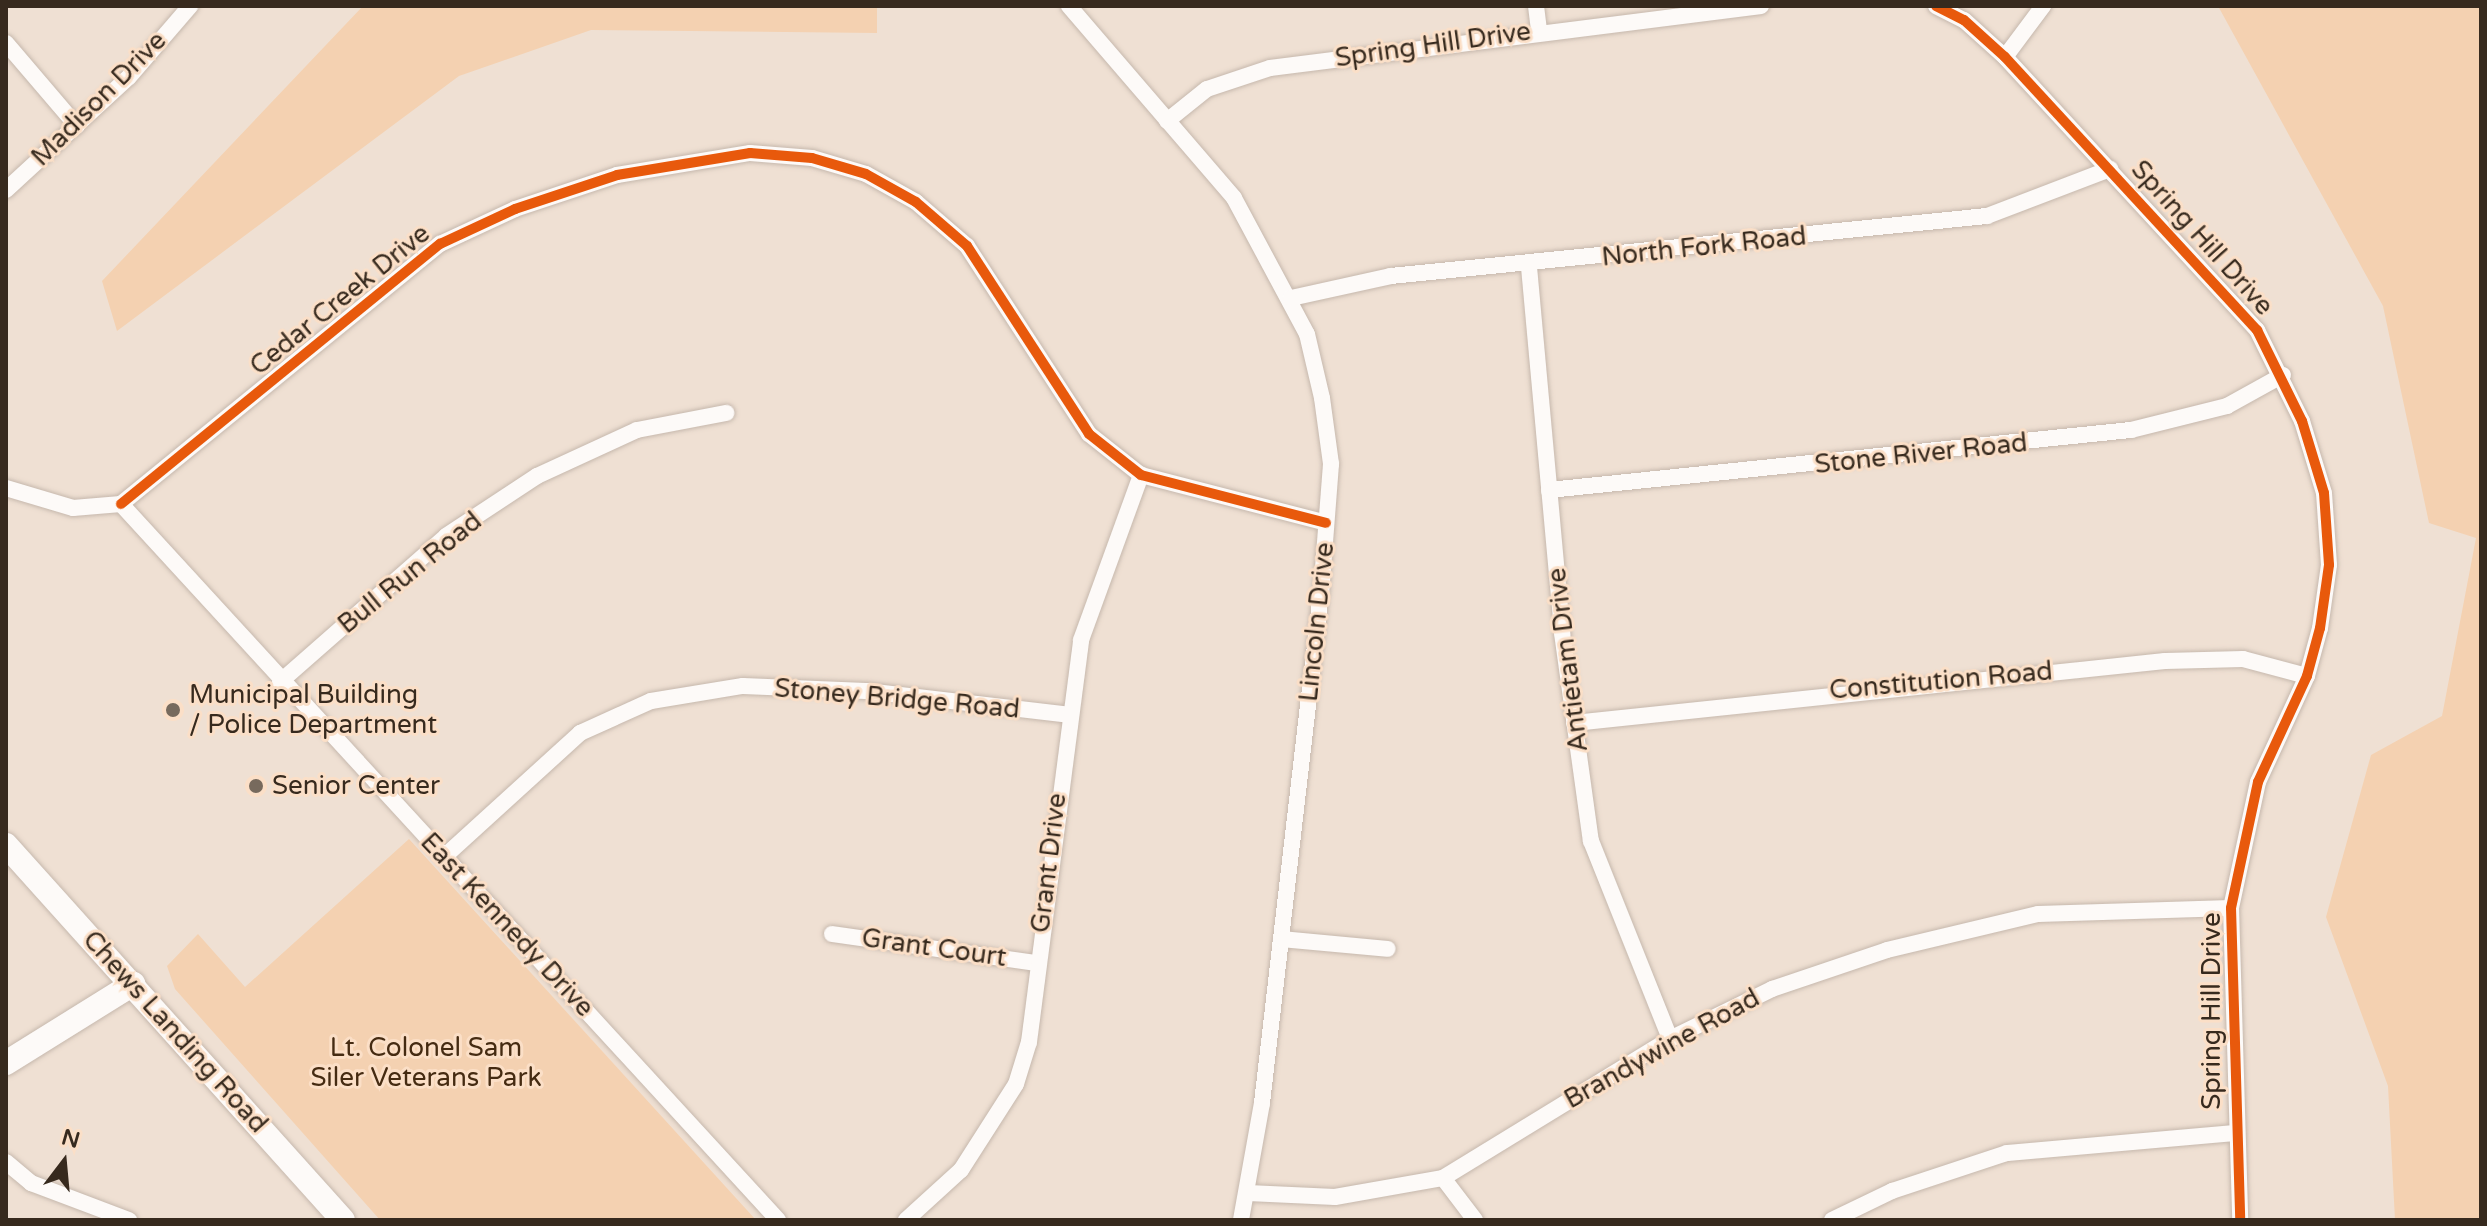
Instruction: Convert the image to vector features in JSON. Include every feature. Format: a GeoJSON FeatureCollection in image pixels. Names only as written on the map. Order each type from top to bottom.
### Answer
{"type":"FeatureCollection","features":[{"type":"Feature","properties":{"kind":"main road","name":"Chews Landing Road"},"geometry":{"type":"LineString","coordinates":[[6,845],[343,1220]]}},
{"type":"Feature","properties":{"kind":"main road"},"geometry":{"type":"LineString","coordinates":[[6,1063],[133,984]]}},
{"type":"Feature","properties":{"kind":"street","name":"Madison Drive"},"geometry":{"type":"LineString","coordinates":[[6,190],[77,126],[190,6]]}},
{"type":"Feature","properties":{"kind":"street","name":"Lincoln Drive"},"geometry":{"type":"LineString","coordinates":[[1069,6],[1234,198],[1291,298],[1322,398],[1331,464],[1326,523],[1281,939],[1248,1193],[1241,1220]]}},
{"type":"Feature","properties":{"kind":"street"},"geometry":{"type":"LineString","coordinates":[[1536,6],[1539,30]]}},
{"type":"Feature","properties":{"kind":"street","name":"Spring Hill Drive"},"geometry":{"type":"LineString","coordinates":[[1167,121],[1207,89],[1270,68],[1539,30],[1761,6]]}},
{"type":"Feature","properties":{"kind":"street","name":"Spring Hill Drive"},"geometry":{"type":"LineString","coordinates":[[1936,6],[2005,57],[2257,330],[2283,375],[2324,493],[2329,565],[2307,676],[2258,782],[2231,908],[2235,1133],[2240,1220]]}},
{"type":"Feature","properties":{"kind":"street"},"geometry":{"type":"LineString","coordinates":[[2005,57],[2043,6]]}},
{"type":"Feature","properties":{"kind":"street"},"geometry":{"type":"LineString","coordinates":[[6,43],[77,126]]}},
{"type":"Feature","properties":{"kind":"street","name":"Cedar Creek Drive"},"geometry":{"type":"LineString","coordinates":[[121,504],[440,244],[515,209],[617,175],[750,153],[812,158],[866,174],[916,202],[967,246],[1089,434],[1141,475],[1326,523]]}},
{"type":"Feature","properties":{"kind":"street","name":"North Fork Road"},"geometry":{"type":"LineString","coordinates":[[1291,298],[1391,276],[1529,267],[1987,216],[2110,169]]}},
{"type":"Feature","properties":{"kind":"street","name":"Antietam Drive"},"geometry":{"type":"LineString","coordinates":[[1529,267],[1574,723],[1591,841],[1670,1039]]}},
{"type":"Feature","properties":{"kind":"street","name":"Stone River Road"},"geometry":{"type":"LineString","coordinates":[[1549,490],[2131,430],[2227,406],[2283,375]]}},
{"type":"Feature","properties":{"kind":"street","name":"Bull Run Road"},"geometry":{"type":"LineString","coordinates":[[280,682],[446,536],[537,476],[637,430],[726,413]]}},
{"type":"Feature","properties":{"kind":"street","name":"Grant Drive"},"geometry":{"type":"LineString","coordinates":[[906,1220],[961,1170],[1016,1084],[1036,963],[1069,715],[1101,570],[1141,475]]}},
{"type":"Feature","properties":{"kind":"street"},"geometry":{"type":"LineString","coordinates":[[6,488],[73,508],[121,504]]}},
{"type":"Feature","properties":{"kind":"street","name":"East Kennedy Drive"},"geometry":{"type":"LineString","coordinates":[[121,504],[280,682],[445,856],[778,1220]]}},
{"type":"Feature","properties":{"kind":"street","name":"Constitution Road"},"geometry":{"type":"LineString","coordinates":[[1574,723],[2165,661],[2243,659],[2307,676]]}},
{"type":"Feature","properties":{"kind":"street","name":"Stoney Bridge Road"},"geometry":{"type":"LineString","coordinates":[[445,856],[580,733],[651,701],[743,686],[866,691],[1069,715]]}},
{"type":"Feature","properties":{"kind":"street","name":"Brandywine Road"},"geometry":{"type":"LineString","coordinates":[[1248,1193],[1335,1197],[1443,1178],[1670,1039],[1772,989],[1887,950],[2008,921],[2231,908]]}},
{"type":"Feature","properties":{"kind":"street","name":"Grant Court"},"geometry":{"type":"LineString","coordinates":[[832,934],[1036,963]]}},
{"type":"Feature","properties":{"kind":"street"},"geometry":{"type":"LineString","coordinates":[[1281,939],[1388,949]]}},
{"type":"Feature","properties":{"kind":"street"},"geometry":{"type":"LineString","coordinates":[[1832,1220],[1892,1191],[2007,1153],[2235,1133]]}},
{"type":"Feature","properties":{"kind":"street"},"geometry":{"type":"LineString","coordinates":[[6,1162],[31,1183],[129,1220]]}},
{"type":"Feature","properties":{"kind":"street"},"geometry":{"type":"LineString","coordinates":[[1443,1178],[1475,1220]]}},
{"type":"Feature","properties":{"kind":"green space"},"geometry":{"type":"Polygon","coordinates":[[[363,6],[877,6],[877,33],[591,30],[459,76],[117,331],[102,281],[363,6]]]}},
{"type":"Feature","properties":{"kind":"green space"},"geometry":{"type":"Polygon","coordinates":[[[2218,6],[2481,6],[2481,1220],[2395,1220],[2388,1086],[2326,917],[2371,755],[2442,716],[2476,538],[2429,523],[2383,306],[2218,6]]]}},
{"type":"Feature","properties":{"kind":"green space","name":"Lt. Colonel Sam Siler Veterans Park"},"geometry":{"type":"Polygon","coordinates":[[[409,839],[756,1220],[380,1220],[175,989],[167,966],[198,934],[245,987],[409,839]]]}},
{"type":"Feature","properties":{"kind":"cycle path"},"geometry":{"type":"LineString","coordinates":[[1936,6],[1964,20],[2005,57],[2257,330],[2302,421],[2324,493],[2329,565],[2320,628],[2307,676],[2258,782],[2231,908],[2240,1220]]}},
{"type":"Feature","properties":{"kind":"cycle path"},"geometry":{"type":"LineString","coordinates":[[121,504],[440,244],[515,209],[617,175],[750,153],[812,158],[866,174],[916,202],[967,246],[1089,434],[1141,475],[1326,523]]}},
{"type":"Feature","properties":{"kind":"place","name":"Municipal Building / Police Department"},"geometry":{"type":"Point","coordinates":[173,710]}},
{"type":"Feature","properties":{"kind":"place","name":"Senior Center"},"geometry":{"type":"Point","coordinates":[256,786]}}]}
